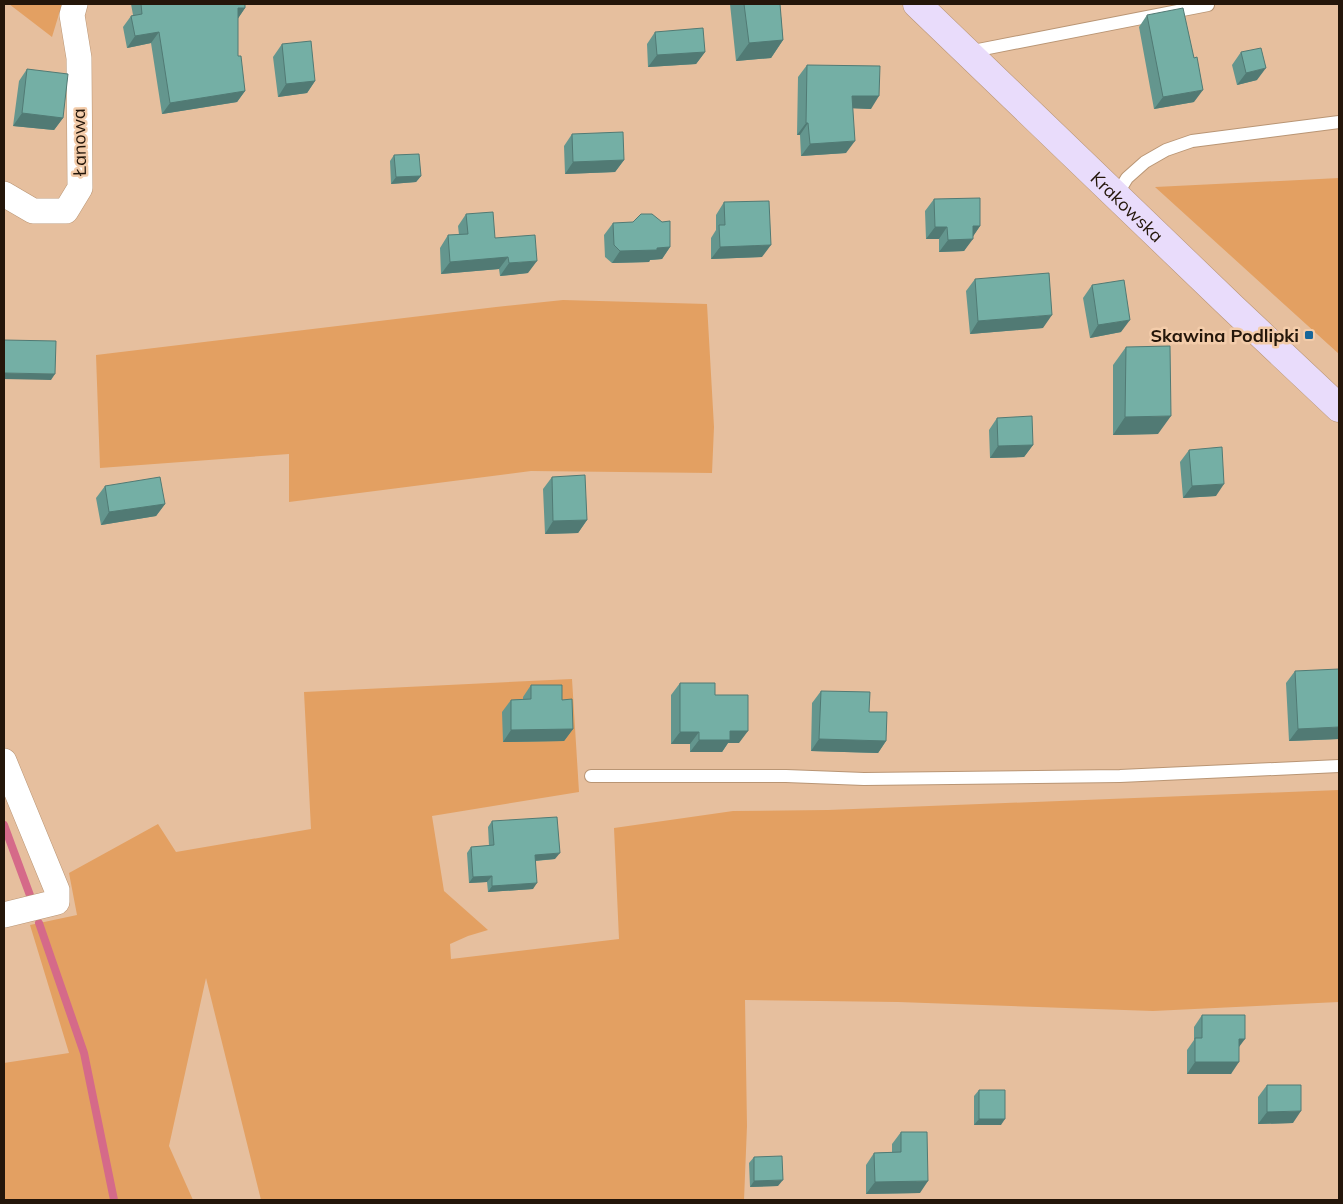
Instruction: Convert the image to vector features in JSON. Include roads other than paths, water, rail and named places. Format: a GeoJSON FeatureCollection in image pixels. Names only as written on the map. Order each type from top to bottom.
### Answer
{"type":"FeatureCollection","features":[{"type":"Feature","properties":{"kind":"main road","name":"Krakowska"},"geometry":{"type":"LineString","coordinates":[[917,4],[1339,408]]}},
{"type":"Feature","properties":{"kind":"street","name":"Łanowa"},"geometry":{"type":"LineString","coordinates":[[4,194],[33,211],[66,211],[80,188],[78,58],[72,15],[74,4]]}},
{"type":"Feature","properties":{"kind":"street"},"geometry":{"type":"LineString","coordinates":[[4,761],[57,890],[57,902],[4,915]]}},
{"type":"Feature","properties":{"kind":"lane"},"geometry":{"type":"LineString","coordinates":[[967,52],[1208,5]]}},
{"type":"Feature","properties":{"kind":"lane"},"geometry":{"type":"LineString","coordinates":[[1116,196],[1127,178],[1145,162],[1166,150],[1192,141],[1339,122]]}},
{"type":"Feature","properties":{"kind":"lane"},"geometry":{"type":"LineString","coordinates":[[592,776],[786,776],[864,780],[1120,776],[1339,766]]}},
{"type":"Feature","properties":{"kind":"waterway"},"geometry":{"type":"LineString","coordinates":[[4,825],[31,898]]}},
{"type":"Feature","properties":{"kind":"waterway"},"geometry":{"type":"LineString","coordinates":[[39,923],[84,1053],[114,1200]]}},
{"type":"Feature","properties":{"kind":"place","name":"Skawina Podlipki"},"geometry":{"type":"Point","coordinates":[1309,335]}}]}
